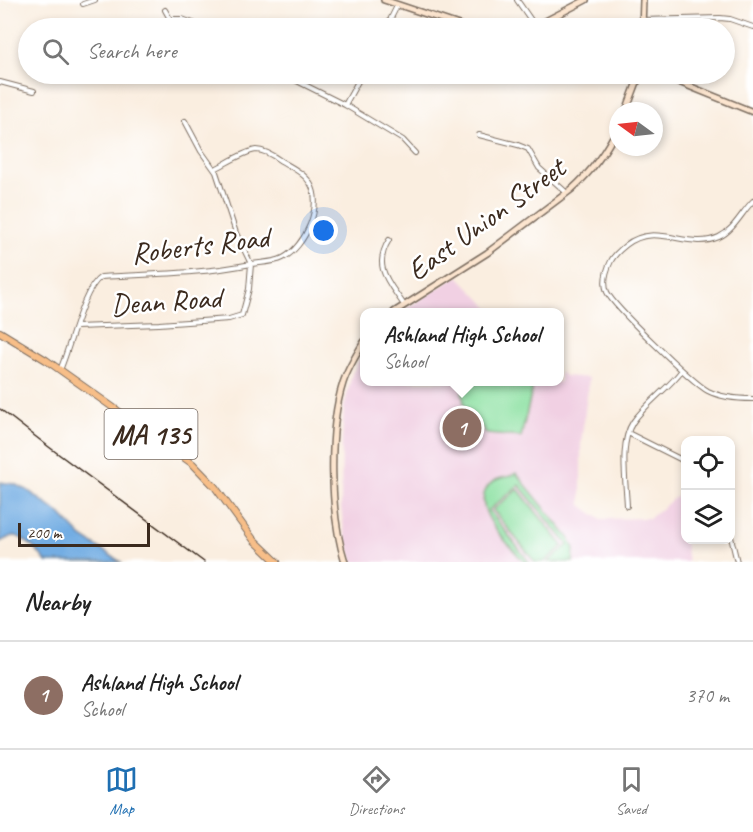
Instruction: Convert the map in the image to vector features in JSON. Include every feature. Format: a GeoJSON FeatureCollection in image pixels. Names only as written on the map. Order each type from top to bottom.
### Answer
{"type":"FeatureCollection","features":[{"type":"Feature","properties":{"kind":"main road","name":"MA 135"},"geometry":{"type":"LineString","coordinates":[[0,332],[60,370],[204,474],[248,532],[277,562]]}},
{"type":"Feature","properties":{"kind":"street"},"geometry":{"type":"LineString","coordinates":[[83,4],[95,0]]}},
{"type":"Feature","properties":{"kind":"street"},"geometry":{"type":"LineString","coordinates":[[384,0],[436,18]]}},
{"type":"Feature","properties":{"kind":"street"},"geometry":{"type":"LineString","coordinates":[[517,0],[528,18]]}},
{"type":"Feature","properties":{"kind":"street"},"geometry":{"type":"LineString","coordinates":[[550,18],[586,0]]}},
{"type":"Feature","properties":{"kind":"street"},"geometry":{"type":"LineString","coordinates":[[642,18],[643,0]]}},
{"type":"Feature","properties":{"kind":"street"},"geometry":{"type":"LineString","coordinates":[[391,18],[397,6]]}},
{"type":"Feature","properties":{"kind":"street"},"geometry":{"type":"LineString","coordinates":[[165,10],[169,18]]}},
{"type":"Feature","properties":{"kind":"street"},"geometry":{"type":"LineString","coordinates":[[735,21],[753,27]]}},
{"type":"Feature","properties":{"kind":"street"},"geometry":{"type":"LineString","coordinates":[[0,82],[34,91]]}},
{"type":"Feature","properties":{"kind":"street"},"geometry":{"type":"LineString","coordinates":[[303,84],[345,105],[403,140],[416,153]]}},
{"type":"Feature","properties":{"kind":"street"},"geometry":{"type":"LineString","coordinates":[[345,105],[357,84]]}},
{"type":"Feature","properties":{"kind":"street"},"geometry":{"type":"LineString","coordinates":[[629,102],[636,84]]}},
{"type":"Feature","properties":{"kind":"street"},"geometry":{"type":"LineString","coordinates":[[683,84],[753,112]]}},
{"type":"Feature","properties":{"kind":"street"},"geometry":{"type":"LineString","coordinates":[[185,121],[221,183],[236,233],[252,264]]}},
{"type":"Feature","properties":{"kind":"street"},"geometry":{"type":"LineString","coordinates":[[479,135],[528,149],[539,168],[567,193]]}},
{"type":"Feature","properties":{"kind":"street","name":"East Union Street"},"geometry":{"type":"LineString","coordinates":[[400,308],[487,253],[567,193],[583,179],[609,141]]}},
{"type":"Feature","properties":{"kind":"street","name":"Roberts Road"},"geometry":{"type":"LineString","coordinates":[[60,370],[91,286],[101,277],[204,272],[280,260],[290,254],[299,243],[314,207],[311,184],[305,177],[261,151],[249,152],[214,169]]}},
{"type":"Feature","properties":{"kind":"street"},"geometry":{"type":"LineString","coordinates":[[753,201],[733,225],[718,237],[698,242],[647,234],[629,242],[613,257],[605,281],[610,296],[682,370],[711,392],[727,397],[753,399]]}},
{"type":"Feature","properties":{"kind":"street"},"geometry":{"type":"LineString","coordinates":[[389,240],[381,254],[381,265],[404,305]]}},
{"type":"Feature","properties":{"kind":"street","name":"Dean Road"},"geometry":{"type":"LineString","coordinates":[[76,327],[238,317],[244,310],[252,264]]}},
{"type":"Feature","properties":{"kind":"street"},"geometry":{"type":"LineString","coordinates":[[345,562],[334,513],[336,423],[343,383],[360,349]]}},
{"type":"Feature","properties":{"kind":"street"},"geometry":{"type":"LineString","coordinates":[[627,506],[625,446],[628,433],[636,419],[682,370]]}},
{"type":"Feature","properties":{"kind":"street"},"geometry":{"type":"LineString","coordinates":[[628,433],[681,460]]}},
{"type":"Feature","properties":{"kind":"street"},"geometry":{"type":"LineString","coordinates":[[733,544],[737,562]]}},
{"type":"Feature","properties":{"kind":"shaded area"},"geometry":{"type":"Polygon","coordinates":[[[458,276],[489,308],[407,308],[458,276]]]}},
{"type":"Feature","properties":{"kind":"shaded area"},"geometry":{"type":"Polygon","coordinates":[[[360,359],[360,386],[564,386],[564,375],[589,378],[581,443],[581,505],[600,519],[650,518],[678,495],[681,544],[685,544],[688,562],[353,562],[344,530],[341,507],[344,408],[352,374],[360,359]]]}},
{"type":"Feature","properties":{"kind":"green space"},"geometry":{"type":"Polygon","coordinates":[[[462,386],[533,386],[521,437],[487,434],[464,405],[462,386]]]}},
{"type":"Feature","properties":{"kind":"green space"},"geometry":{"type":"Polygon","coordinates":[[[516,473],[569,538],[574,549],[573,562],[548,562],[568,545],[519,485],[489,510],[529,562],[524,562],[492,524],[486,513],[485,492],[494,481],[516,473]]]}},
{"type":"Feature","properties":{"kind":"green space"},"geometry":{"type":"Polygon","coordinates":[[[518,489],[563,546],[544,562],[535,562],[493,510],[518,489]]]}},
{"type":"Feature","properties":{"kind":"water"},"geometry":{"type":"Polygon","coordinates":[[[0,482],[14,484],[27,490],[60,514],[82,537],[121,562],[46,562],[32,546],[18,537],[14,536],[0,542],[0,482]]]}},
{"type":"Feature","properties":{"kind":"railway"},"geometry":{"type":"LineString","coordinates":[[0,409],[204,562]]}},
{"type":"Feature","properties":{"kind":"place","name":"Ashland High School"},"geometry":{"type":"Point","coordinates":[462,428]}}]}
